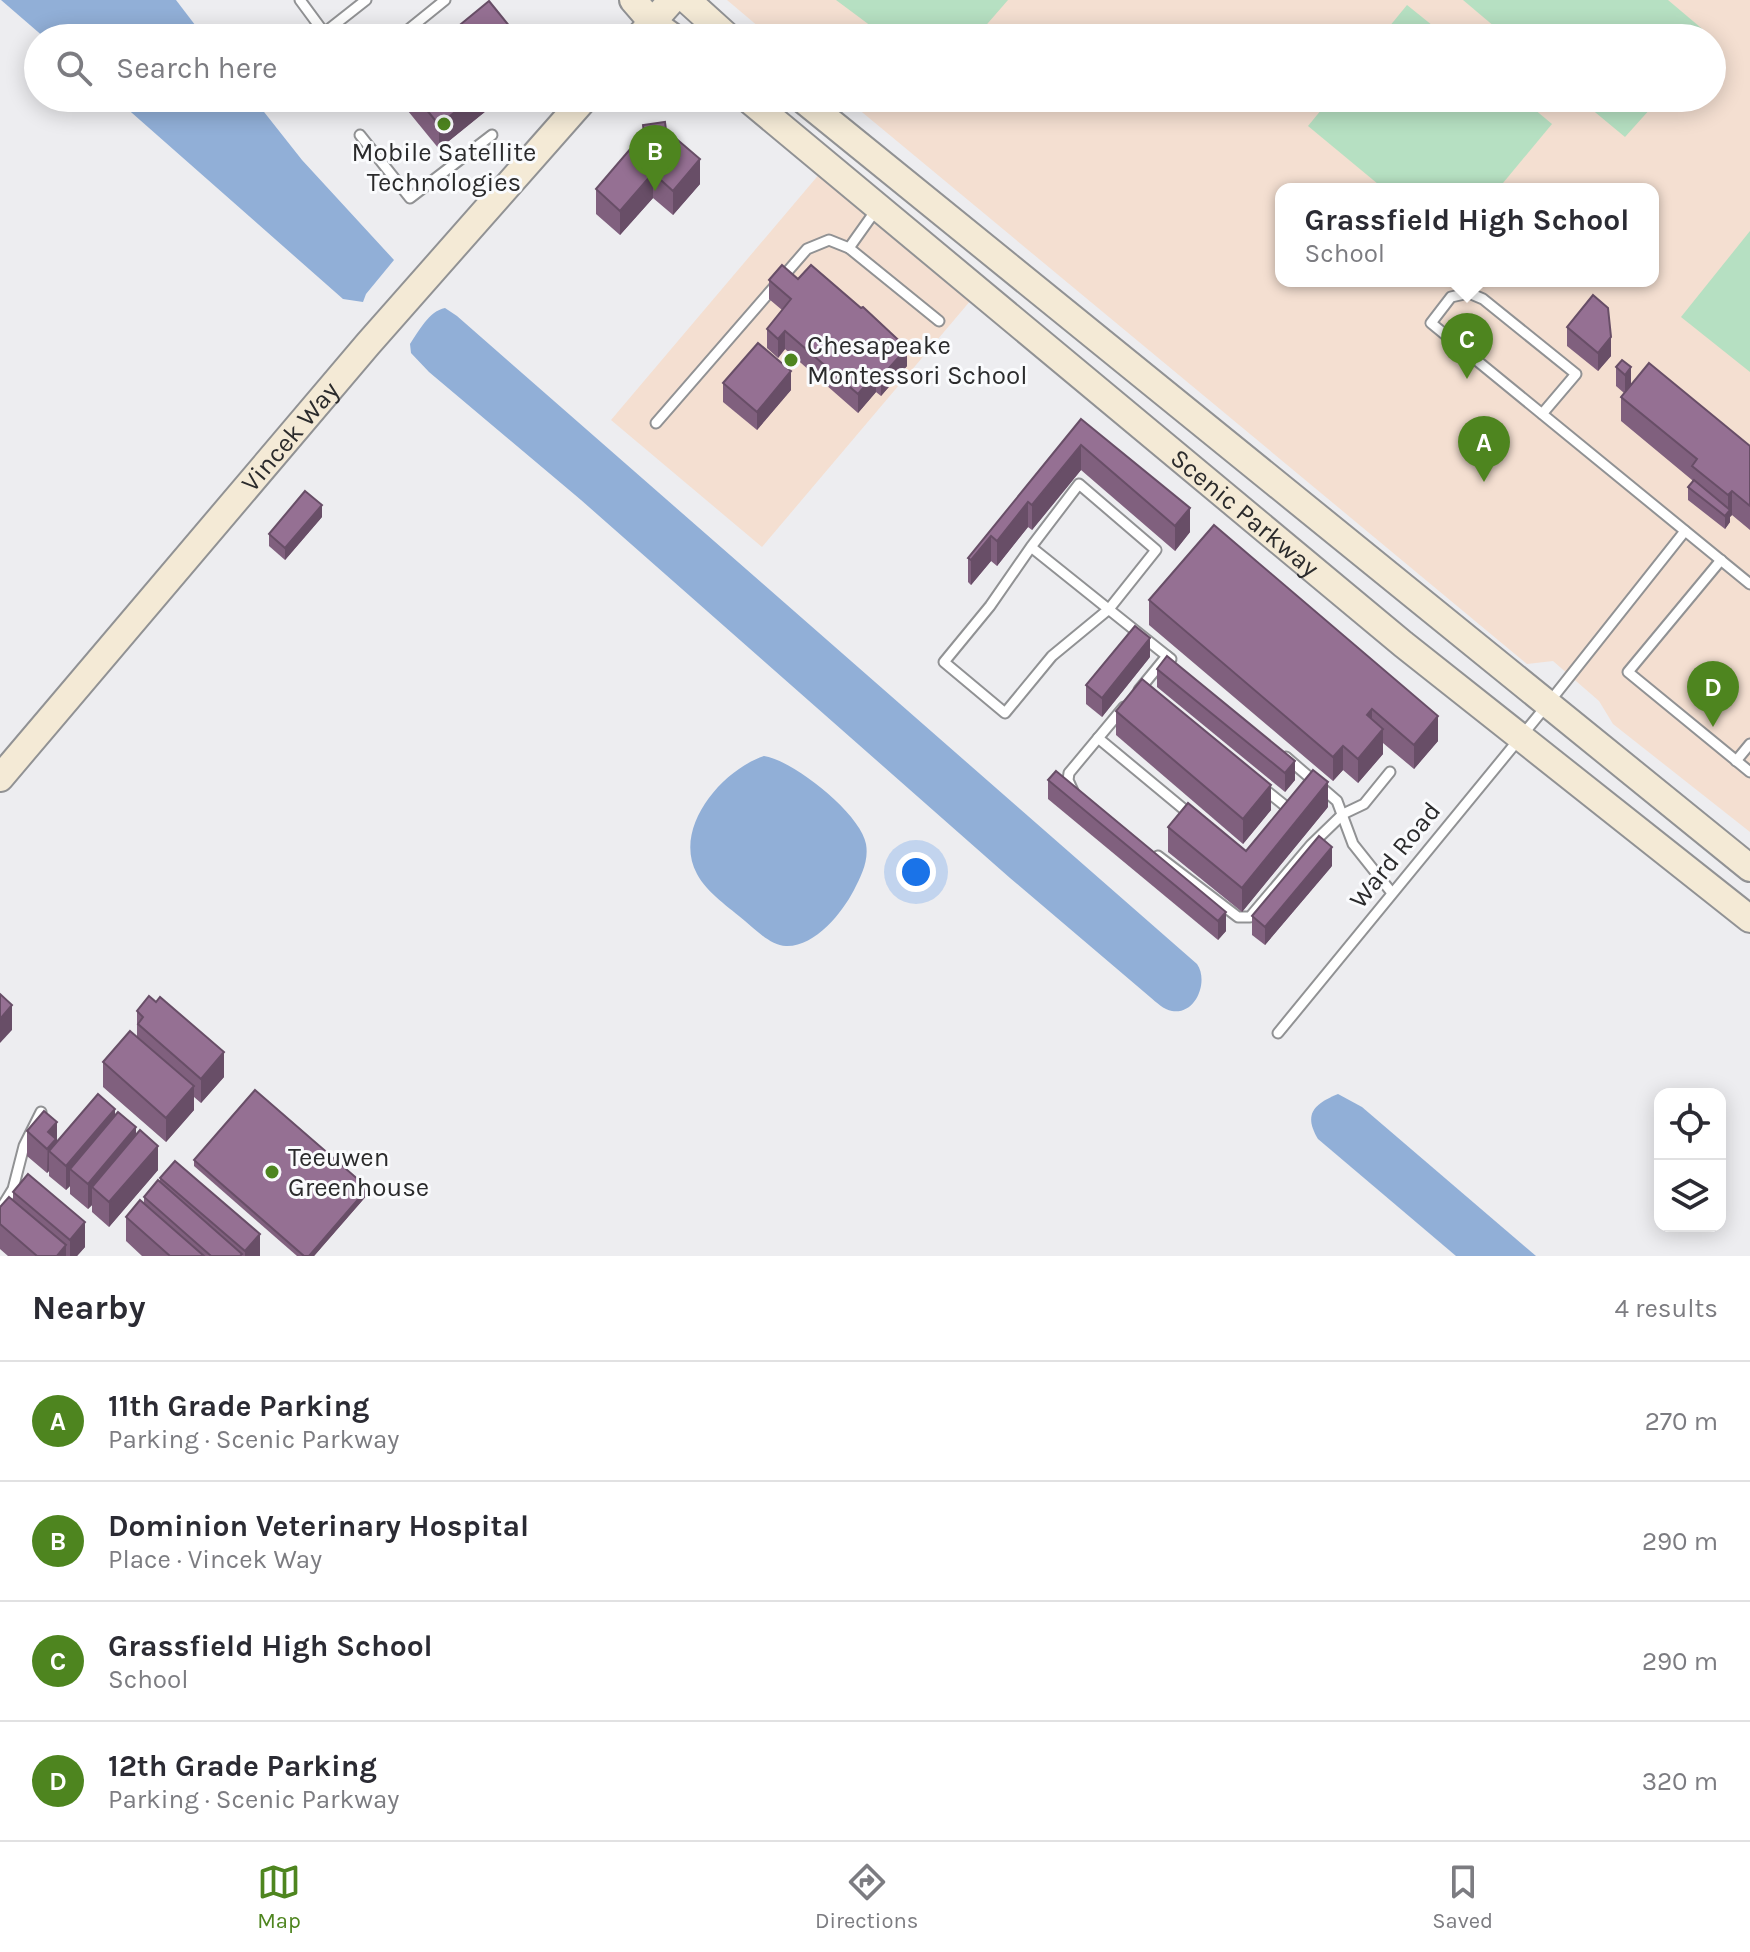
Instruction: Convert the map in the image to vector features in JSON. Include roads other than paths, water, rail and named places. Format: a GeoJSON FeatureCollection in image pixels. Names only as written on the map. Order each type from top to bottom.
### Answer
{"type":"FeatureCollection","features":[{"type":"Feature","properties":{"kind":"street"},"geometry":{"type":"LineString","coordinates":[[633,0],[643,24]]}},
{"type":"Feature","properties":{"kind":"street"},"geometry":{"type":"LineString","coordinates":[[650,24],[672,0]]}},
{"type":"Feature","properties":{"kind":"street"},"geometry":{"type":"LineString","coordinates":[[687,0],[714,24]]}},
{"type":"Feature","properties":{"kind":"street","name":"Vincek Way"},"geometry":{"type":"LineString","coordinates":[[0,778],[358,356],[573,112]]}},
{"type":"Feature","properties":{"kind":"street","name":"Scenic Parkway"},"geometry":{"type":"LineString","coordinates":[[764,112],[1391,634],[1750,919]]}},
{"type":"Feature","properties":{"kind":"street","name":"Scenic Parkway"},"geometry":{"type":"LineString","coordinates":[[818,112],[1750,868]]}},
{"type":"Feature","properties":{"kind":"lane"},"geometry":{"type":"LineString","coordinates":[[300,0],[318,24]]}},
{"type":"Feature","properties":{"kind":"lane"},"geometry":{"type":"LineString","coordinates":[[339,24],[366,0]]}},
{"type":"Feature","properties":{"kind":"lane"},"geometry":{"type":"LineString","coordinates":[[415,24],[445,0]]}},
{"type":"Feature","properties":{"kind":"lane"},"geometry":{"type":"LineString","coordinates":[[360,135],[410,198],[492,135]]}},
{"type":"Feature","properties":{"kind":"lane"},"geometry":{"type":"LineString","coordinates":[[849,248],[878,207]]}},
{"type":"Feature","properties":{"kind":"lane"},"geometry":{"type":"LineString","coordinates":[[656,423],[807,249],[829,240],[849,248],[939,321]]}},
{"type":"Feature","properties":{"kind":"lane"},"geometry":{"type":"LineString","coordinates":[[1542,414],[1576,374],[1483,299],[1469,293],[1451,297],[1431,323],[1542,414],[1685,531],[1721,560],[1750,584]]}},
{"type":"Feature","properties":{"kind":"lane"},"geometry":{"type":"LineString","coordinates":[[1079,484],[1156,550],[1109,609],[1052,656],[1005,713],[944,662],[990,606],[1031,547],[1079,484]]}},
{"type":"Feature","properties":{"kind":"lane","name":"Ward Road"},"geometry":{"type":"LineString","coordinates":[[1278,1033],[1522,736],[1685,531]]}},
{"type":"Feature","properties":{"kind":"lane"},"geometry":{"type":"LineString","coordinates":[[1031,547],[1179,666]]}},
{"type":"Feature","properties":{"kind":"lane"},"geometry":{"type":"LineString","coordinates":[[1721,560],[1628,672],[1750,772]]}},
{"type":"Feature","properties":{"kind":"lane"},"geometry":{"type":"LineString","coordinates":[[1084,799],[1072,790],[1069,773],[1167,656]]}},
{"type":"Feature","properties":{"kind":"lane"},"geometry":{"type":"LineString","coordinates":[[1141,688],[1153,698]]}},
{"type":"Feature","properties":{"kind":"lane"},"geometry":{"type":"LineString","coordinates":[[1098,738],[1200,823]]}},
{"type":"Feature","properties":{"kind":"lane"},"geometry":{"type":"LineString","coordinates":[[1736,761],[1750,744]]}},
{"type":"Feature","properties":{"kind":"lane"},"geometry":{"type":"LineString","coordinates":[[1275,747],[1337,801],[1353,844],[1392,893]]}},
{"type":"Feature","properties":{"kind":"lane"},"geometry":{"type":"LineString","coordinates":[[1155,854],[1238,917],[1245,919],[1250,917],[1311,845],[1343,814],[1364,804],[1390,772]]}},
{"type":"Feature","properties":{"kind":"lane"},"geometry":{"type":"LineString","coordinates":[[1252,779],[1289,809]]}},
{"type":"Feature","properties":{"kind":"lane"},"geometry":{"type":"LineString","coordinates":[[1305,789],[1314,780]]}},
{"type":"Feature","properties":{"kind":"lane"},"geometry":{"type":"LineString","coordinates":[[1280,819],[1297,799]]}},
{"type":"Feature","properties":{"kind":"lane"},"geometry":{"type":"LineString","coordinates":[[0,1210],[13,1189],[24,1146],[41,1112]]}},
{"type":"Feature","properties":{"kind":"water"},"geometry":{"type":"Polygon","coordinates":[[[1,0],[176,0],[194,24],[29,24],[1,0]]]}},
{"type":"Feature","properties":{"kind":"water"},"geometry":{"type":"Polygon","coordinates":[[[131,112],[264,112],[302,160],[394,260],[363,302],[343,299],[131,112]]]}},
{"type":"Feature","properties":{"kind":"water"},"geometry":{"type":"Polygon","coordinates":[[[445,308],[1197,964],[1202,979],[1194,1002],[1180,1011],[1169,1010],[1157,1003],[1010,878],[581,500],[429,372],[411,353],[410,344],[429,317],[445,308]]]}},
{"type":"Feature","properties":{"kind":"water"},"geometry":{"type":"Polygon","coordinates":[[[764,756],[791,767],[824,790],[852,818],[866,844],[864,868],[842,909],[817,935],[797,945],[780,945],[759,933],[701,881],[691,856],[691,838],[705,803],[732,774],[764,756]]]}},
{"type":"Feature","properties":{"kind":"water"},"geometry":{"type":"Polygon","coordinates":[[[1338,1094],[1362,1107],[1536,1256],[1456,1256],[1318,1139],[1311,1123],[1313,1111],[1338,1094]]]}},
{"type":"Feature","properties":{"kind":"place","name":"Mobile Satellite Technologies"},"geometry":{"type":"Point","coordinates":[444,124]}},
{"type":"Feature","properties":{"kind":"place","name":"Dominion Veterinary Hospital"},"geometry":{"type":"Point","coordinates":[655,191]}},
{"type":"Feature","properties":{"kind":"place","name":"Chesapeake Montessori School"},"geometry":{"type":"Point","coordinates":[791,360]}},
{"type":"Feature","properties":{"kind":"place","name":"Grassfield High School"},"geometry":{"type":"Point","coordinates":[1467,379]}},
{"type":"Feature","properties":{"kind":"place","name":"11th Grade Parking"},"geometry":{"type":"Point","coordinates":[1484,482]}},
{"type":"Feature","properties":{"kind":"place","name":"12th Grade Parking"},"geometry":{"type":"Point","coordinates":[1713,727]}},
{"type":"Feature","properties":{"kind":"place","name":"Teeuwen Greenhouse"},"geometry":{"type":"Point","coordinates":[272,1172]}}]}
